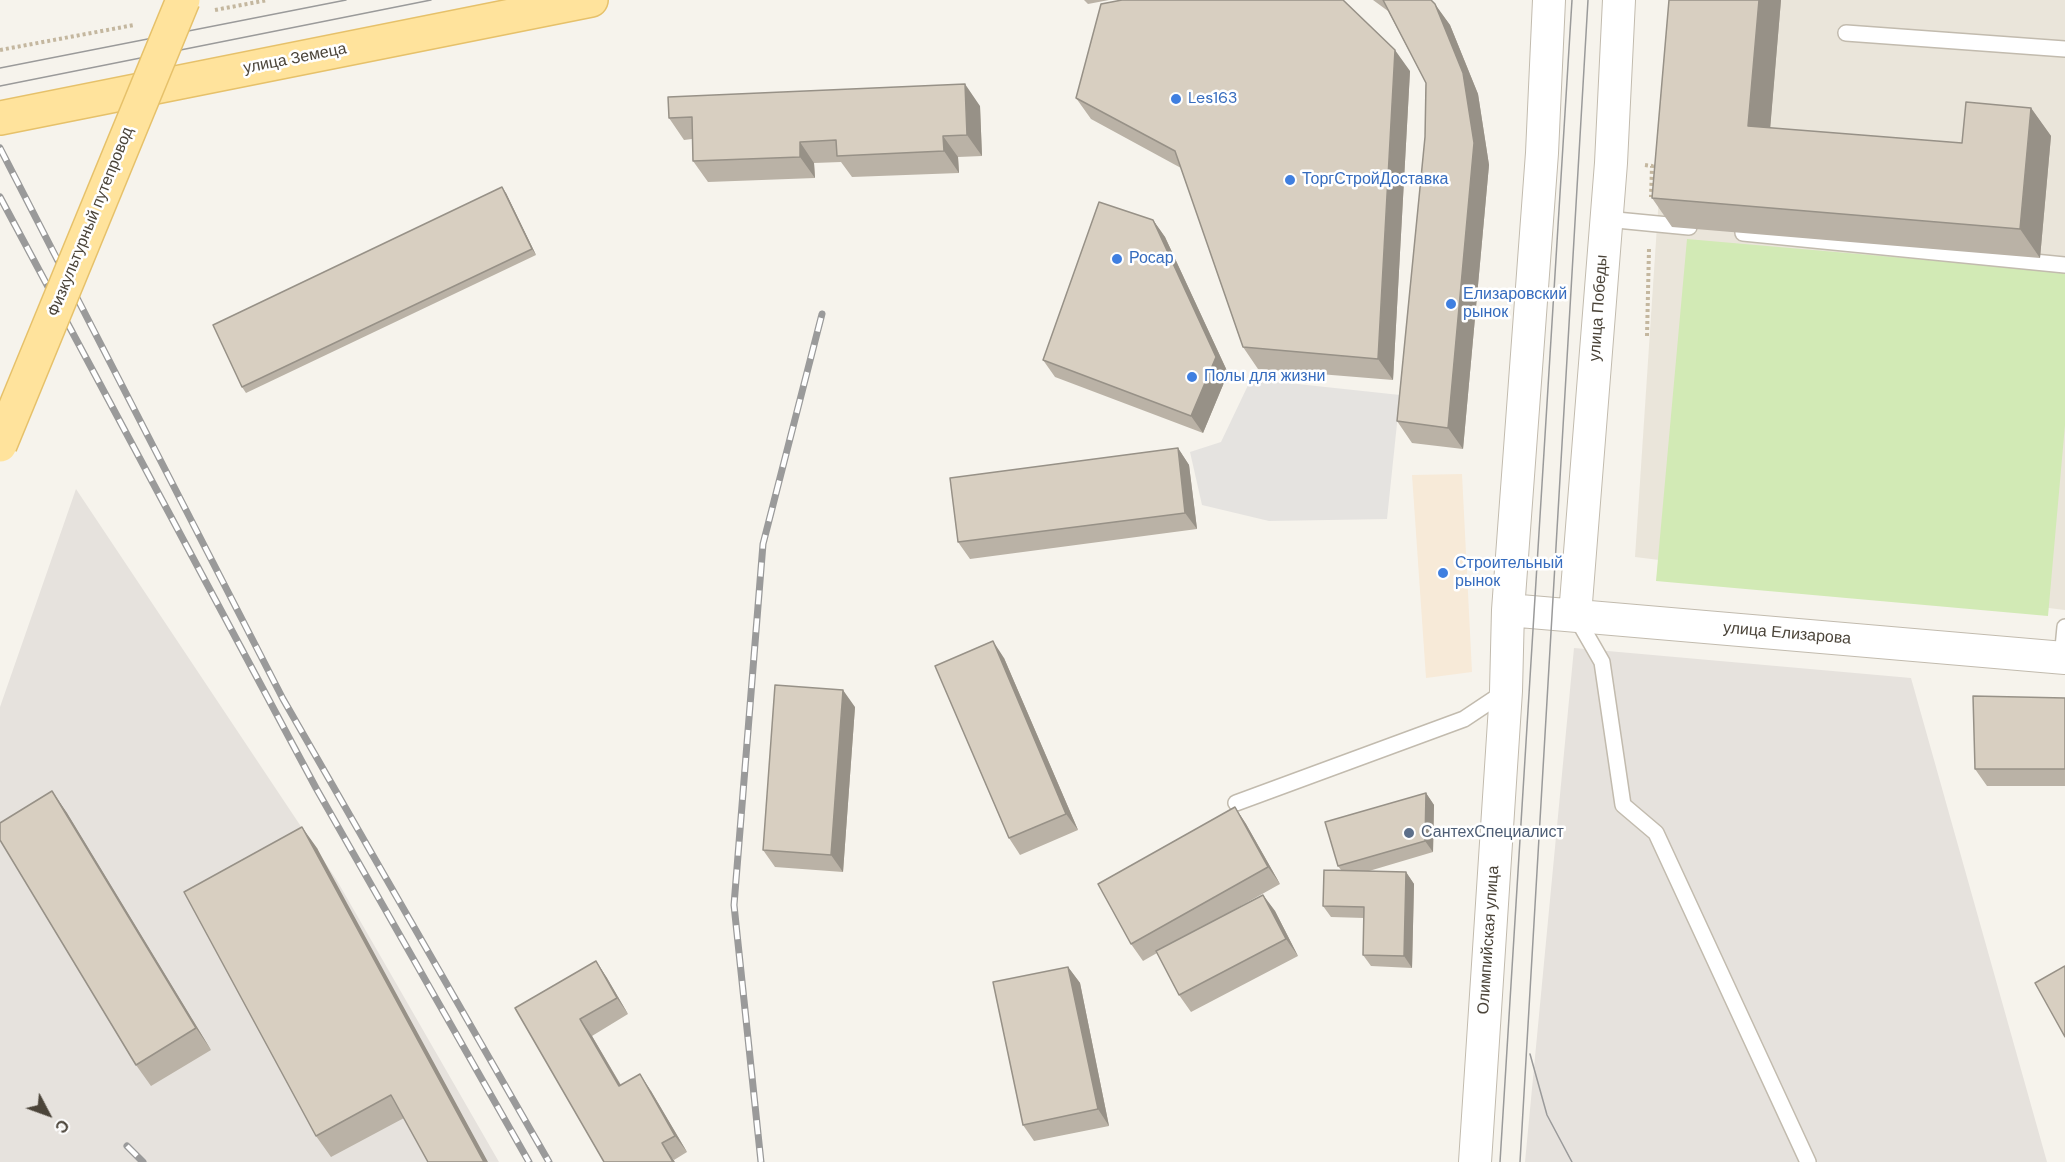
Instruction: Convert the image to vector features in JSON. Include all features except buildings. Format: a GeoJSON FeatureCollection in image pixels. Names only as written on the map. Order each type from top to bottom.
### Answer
{"type":"FeatureCollection","features":[{"type":"Feature","properties":{"kind":"main road","name":"Физкультурный путепровод"},"geometry":{"type":"LineString","coordinates":[[0,445],[183,0]]}},
{"type":"Feature","properties":{"kind":"main road","name":"улица Земеца"},"geometry":{"type":"LineString","coordinates":[[0,118],[591,0]]}},
{"type":"Feature","properties":{"kind":"street"},"geometry":{"type":"LineString","coordinates":[[1508,610],[1530,340],[1549,0]]}},
{"type":"Feature","properties":{"kind":"street","name":"улица Победы"},"geometry":{"type":"LineString","coordinates":[[1575,615],[1606,219],[1619,0]]}},
{"type":"Feature","properties":{"kind":"street","name":"улица Елизарова"},"geometry":{"type":"LineString","coordinates":[[1508,610],[2064,658]]}},
{"type":"Feature","properties":{"kind":"street","name":"Олимпийская улица"},"geometry":{"type":"LineString","coordinates":[[1475,1162],[1506,691],[1508,610]]}},
{"type":"Feature","properties":{"kind":"lane"},"geometry":{"type":"LineString","coordinates":[[1846,33],[2065,49]]}},
{"type":"Feature","properties":{"kind":"lane"},"geometry":{"type":"LineString","coordinates":[[1606,219],[1709,229]]}},
{"type":"Feature","properties":{"kind":"lane"},"geometry":{"type":"LineString","coordinates":[[1733,232],[2065,265]]}},
{"type":"Feature","properties":{"kind":"lane"},"geometry":{"type":"LineString","coordinates":[[1575,615],[1602,662],[1623,806],[1656,833],[1808,1162]]}},
{"type":"Feature","properties":{"kind":"lane"},"geometry":{"type":"LineString","coordinates":[[2064,658],[2065,627]]}},
{"type":"Feature","properties":{"kind":"lane"},"geometry":{"type":"LineString","coordinates":[[1236,803],[1464,719],[1506,691]]}},
{"type":"Feature","properties":{"kind":"shaded area"},"geometry":{"type":"Polygon","coordinates":[[[1672,0],[2065,0],[2065,610],[1635,557],[1672,0]]]}},
{"type":"Feature","properties":{"kind":"shaded area"},"geometry":{"type":"Polygon","coordinates":[[[1251,379],[1400,395],[1387,519],[1269,521],[1202,505],[1190,452],[1221,442],[1251,379]]]}},
{"type":"Feature","properties":{"kind":"shaded area","name":"Строительный рынок"},"geometry":{"type":"Polygon","coordinates":[[[1462,474],[1472,672],[1426,678],[1412,475],[1462,474]]]}},
{"type":"Feature","properties":{"kind":"shaded area"},"geometry":{"type":"Polygon","coordinates":[[[76,489],[336,879],[499,1162],[0,1162],[0,707],[76,489]]]}},
{"type":"Feature","properties":{"kind":"shaded area"},"geometry":{"type":"Polygon","coordinates":[[[1574,648],[1911,678],[2047,1162],[1525,1162],[1574,648]]]}},
{"type":"Feature","properties":{"kind":"green space"},"geometry":{"type":"Polygon","coordinates":[[[1687,239],[2065,272],[2065,425],[2048,616],[1656,581],[1687,239]]]}},
{"type":"Feature","properties":{"kind":"tram line"},"geometry":{"type":"LineString","coordinates":[[0,68],[346,0]]}},
{"type":"Feature","properties":{"kind":"tram line"},"geometry":{"type":"LineString","coordinates":[[0,86],[431,0]]}},
{"type":"Feature","properties":{"kind":"tram line"},"geometry":{"type":"LineString","coordinates":[[1500,1162],[1572,0]]}},
{"type":"Feature","properties":{"kind":"tram line"},"geometry":{"type":"LineString","coordinates":[[1520,1162],[1588,0]]}},
{"type":"Feature","properties":{"kind":"tram line"},"geometry":{"type":"LineString","coordinates":[[1530,1054],[1547,1115],[1572,1162]]}},
{"type":"Feature","properties":{"kind":"railway"},"geometry":{"type":"LineString","coordinates":[[0,148],[283,699],[549,1162]]}},
{"type":"Feature","properties":{"kind":"railway"},"geometry":{"type":"LineString","coordinates":[[0,197],[316,788],[529,1162]]}},
{"type":"Feature","properties":{"kind":"railway"},"geometry":{"type":"LineString","coordinates":[[761,1162],[734,905],[763,544],[822,314]]}},
{"type":"Feature","properties":{"kind":"railway"},"geometry":{"type":"LineString","coordinates":[[127,1146],[143,1162]]}},
{"type":"Feature","properties":{"kind":"place","name":"Les163"},"geometry":{"type":"Point","coordinates":[1176,99]}},
{"type":"Feature","properties":{"kind":"place","name":"ТоргСтройДоставка"},"geometry":{"type":"Point","coordinates":[1290,180]}},
{"type":"Feature","properties":{"kind":"place","name":"Росар"},"geometry":{"type":"Point","coordinates":[1117,259]}},
{"type":"Feature","properties":{"kind":"place","name":"Елизаровский рынок"},"geometry":{"type":"Point","coordinates":[1451,304]}},
{"type":"Feature","properties":{"kind":"place","name":"Полы для жизни"},"geometry":{"type":"Point","coordinates":[1192,377]}},
{"type":"Feature","properties":{"kind":"place","name":"Строительный рынок"},"geometry":{"type":"Point","coordinates":[1443,573]}},
{"type":"Feature","properties":{"kind":"place","name":"СантехСпециалист"},"geometry":{"type":"Point","coordinates":[1409,833]}}]}
